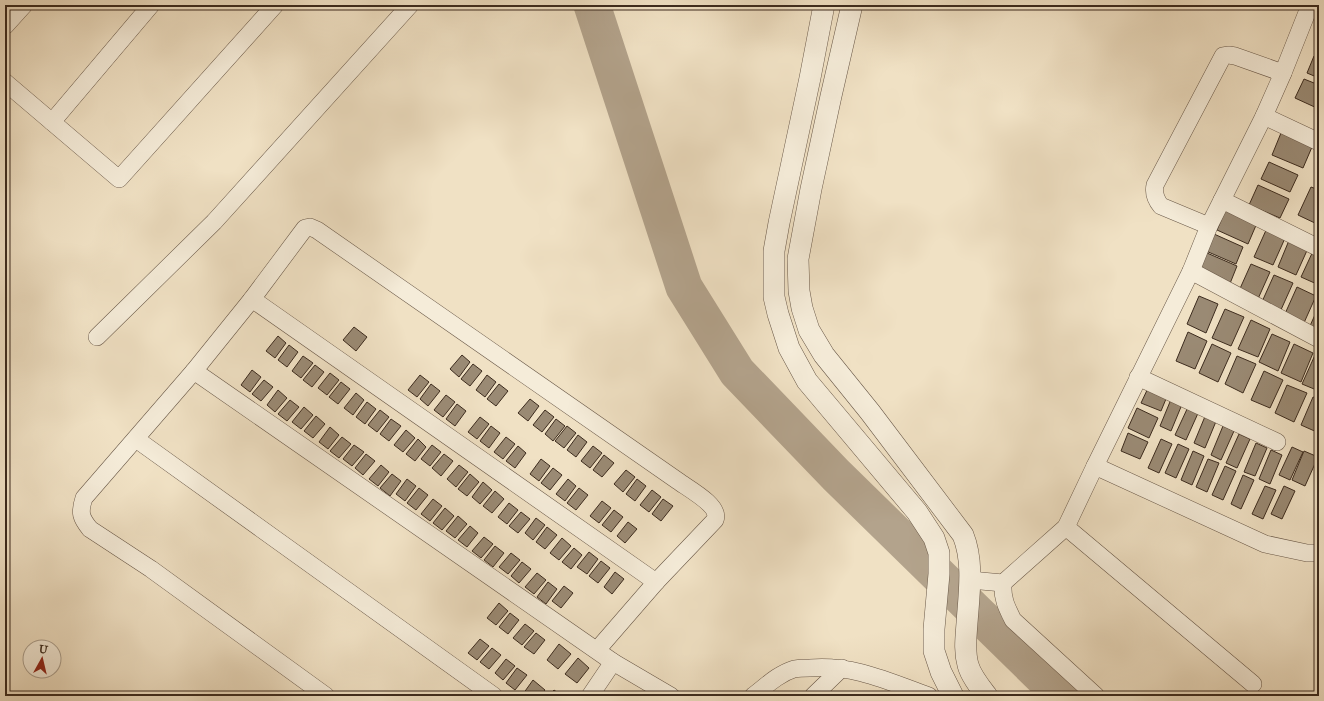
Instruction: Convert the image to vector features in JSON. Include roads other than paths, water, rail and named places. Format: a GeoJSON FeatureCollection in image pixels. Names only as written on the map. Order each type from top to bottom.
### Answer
{"type":"FeatureCollection","features":[{"type":"Feature","properties":{"kind":"street"},"geometry":{"type":"LineString","coordinates":[[5,26],[24,5]]}},
{"type":"Feature","properties":{"kind":"street"},"geometry":{"type":"LineString","coordinates":[[52,122],[151,5]]}},
{"type":"Feature","properties":{"kind":"street"},"geometry":{"type":"LineString","coordinates":[[5,82],[119,179],[275,5]]}},
{"type":"Feature","properties":{"kind":"street"},"geometry":{"type":"LineString","coordinates":[[97,337],[214,222],[410,5]]}},
{"type":"Feature","properties":{"kind":"street"},"geometry":{"type":"LineString","coordinates":[[824,5],[810,78],[778,223],[774,251],[774,297],[789,348],[807,381],[917,512],[934,538],[939,553],[934,651],[937,663],[954,696]]}},
{"type":"Feature","properties":{"kind":"street"},"geometry":{"type":"LineString","coordinates":[[852,5],[830,96],[798,259],[799,291],[802,308],[809,330],[824,355],[870,412],[963,535],[968,552],[970,587],[965,648],[968,666],[975,680],[987,696]]}},
{"type":"Feature","properties":{"kind":"street"},"geometry":{"type":"LineString","coordinates":[[970,587],[1002,583],[1066,527],[1191,271],[1209,226],[1264,116],[1310,5],[1319,9]]}},
{"type":"Feature","properties":{"kind":"street"},"geometry":{"type":"LineString","coordinates":[[1209,226],[1161,206],[1156,201],[1154,190],[1155,185],[1223,56],[1235,56],[1283,73]]}},
{"type":"Feature","properties":{"kind":"street"},"geometry":{"type":"LineString","coordinates":[[1264,116],[1319,142]]}},
{"type":"Feature","properties":{"kind":"street"},"geometry":{"type":"LineString","coordinates":[[1222,200],[1319,248]]}},
{"type":"Feature","properties":{"kind":"street"},"geometry":{"type":"LineString","coordinates":[[326,696],[157,574],[95,533],[83,520],[81,512],[84,498],[194,371],[252,299],[305,228],[314,228],[712,505],[716,517],[715,520],[656,582],[597,650]]}},
{"type":"Feature","properties":{"kind":"street"},"geometry":{"type":"LineString","coordinates":[[1191,271],[1319,339]]}},
{"type":"Feature","properties":{"kind":"street"},"geometry":{"type":"LineString","coordinates":[[252,299],[656,582]]}},
{"type":"Feature","properties":{"kind":"street"},"geometry":{"type":"LineString","coordinates":[[194,371],[613,662],[671,696]]}},
{"type":"Feature","properties":{"kind":"street"},"geometry":{"type":"LineString","coordinates":[[1138,377],[1278,442]]}},
{"type":"Feature","properties":{"kind":"street"},"geometry":{"type":"LineString","coordinates":[[136,439],[494,696]]}},
{"type":"Feature","properties":{"kind":"street"},"geometry":{"type":"LineString","coordinates":[[1095,466],[1265,544],[1307,553],[1319,553]]}},
{"type":"Feature","properties":{"kind":"street"},"geometry":{"type":"LineString","coordinates":[[1066,527],[1253,684]]}},
{"type":"Feature","properties":{"kind":"street"},"geometry":{"type":"LineString","coordinates":[[1002,583],[1002,595],[1013,620],[1096,696]]}},
{"type":"Feature","properties":{"kind":"street"},"geometry":{"type":"LineString","coordinates":[[590,696],[613,662]]}},
{"type":"Feature","properties":{"kind":"street"},"geometry":{"type":"LineString","coordinates":[[753,696],[771,681],[783,674],[795,669],[822,667],[842,668],[880,677],[929,696]]}},
{"type":"Feature","properties":{"kind":"street"},"geometry":{"type":"LineString","coordinates":[[813,696],[842,668]]}},
{"type":"Feature","properties":{"kind":"waterway"},"geometry":{"type":"LineString","coordinates":[[592,5],[684,287],[737,372],[836,475],[1062,696]]}}]}
